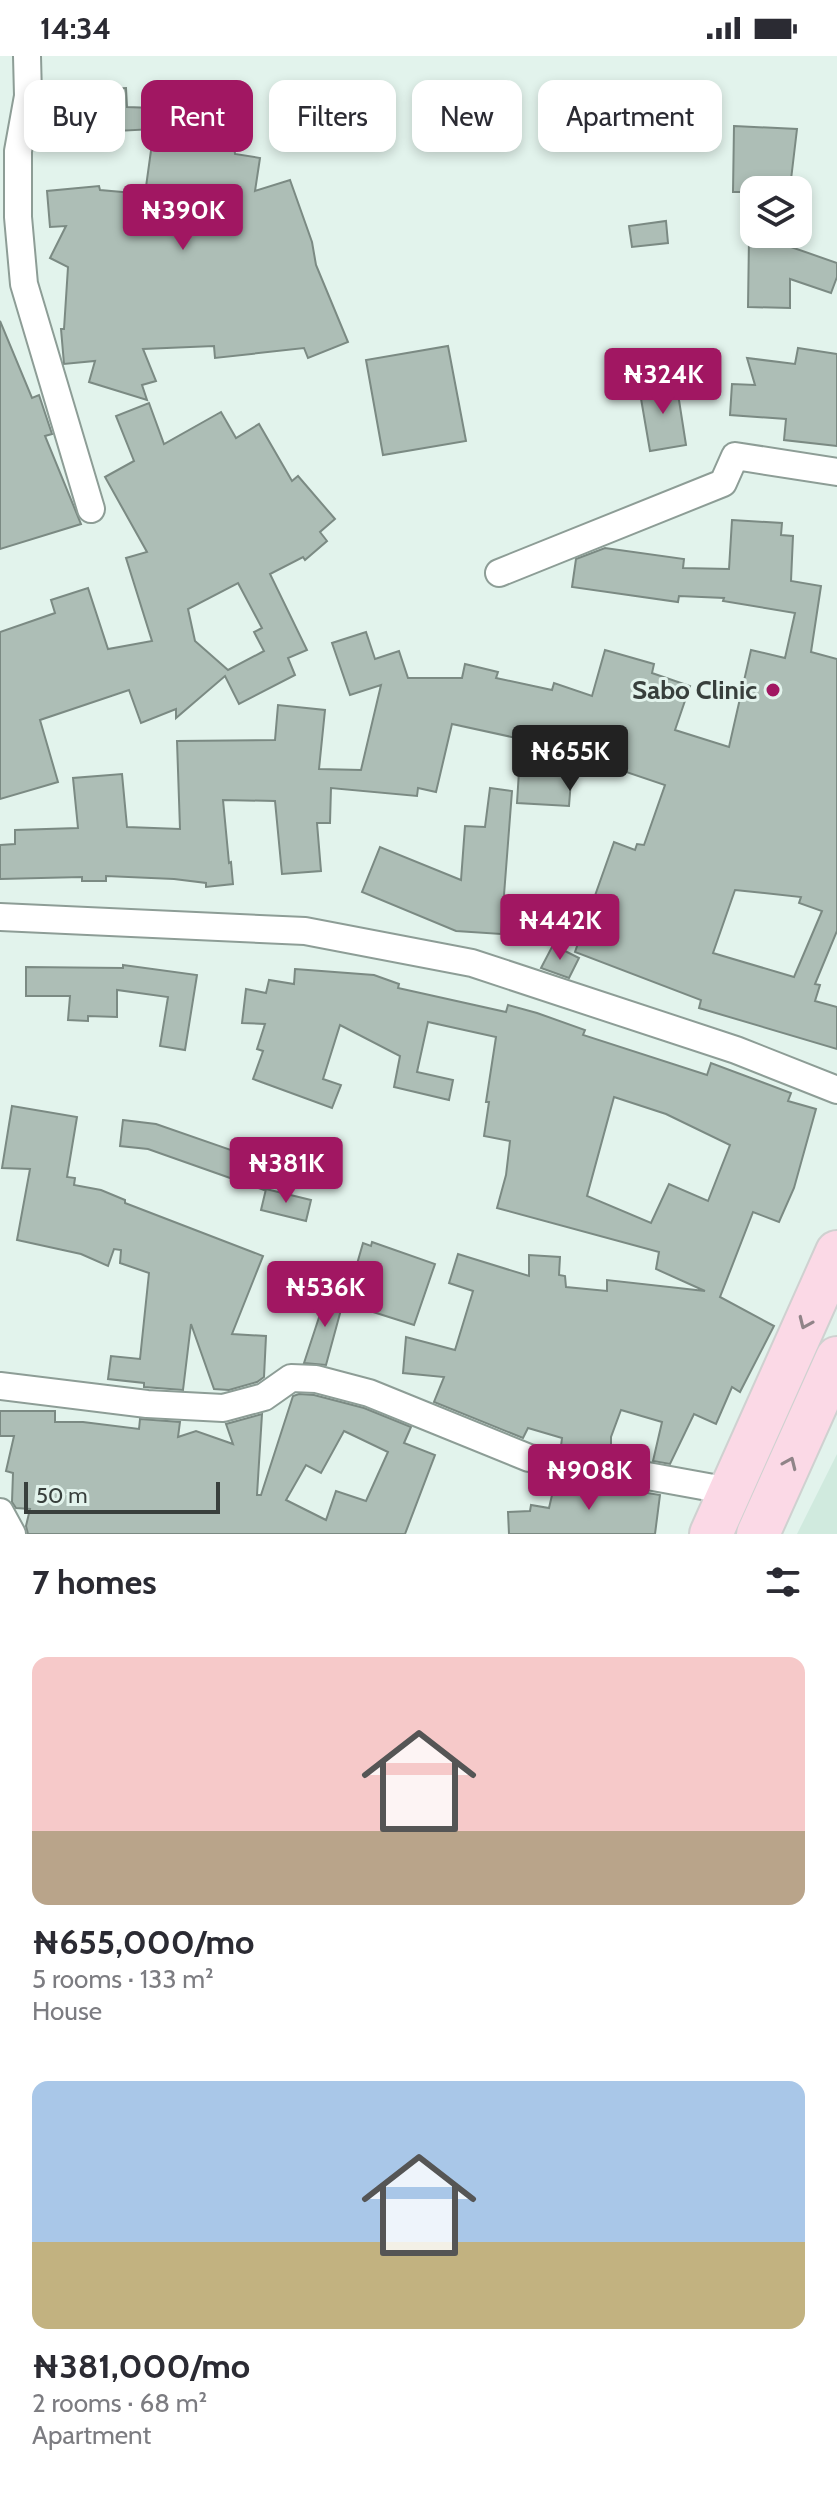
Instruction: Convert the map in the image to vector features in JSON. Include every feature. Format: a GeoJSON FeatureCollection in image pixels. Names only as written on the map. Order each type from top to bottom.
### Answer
{"type":"FeatureCollection","features":[{"type":"Feature","properties":{"kind":"main road"},"geometry":{"type":"LineString","coordinates":[[711,1534],[837,1252]]}},
{"type":"Feature","properties":{"kind":"main road"},"geometry":{"type":"LineString","coordinates":[[758,1534],[837,1358]]}},
{"type":"Feature","properties":{"kind":"street"},"geometry":{"type":"LineString","coordinates":[[27,56],[28,96],[18,151],[18,217],[24,284],[91,509]]}},
{"type":"Feature","properties":{"kind":"street"},"geometry":{"type":"LineString","coordinates":[[499,573],[723,483],[735,456],[837,472]]}},
{"type":"Feature","properties":{"kind":"street"},"geometry":{"type":"LineString","coordinates":[[0,917],[305,931],[472,963],[736,1050],[837,1090]]}},
{"type":"Feature","properties":{"kind":"street"},"geometry":{"type":"LineString","coordinates":[[0,1386],[147,1404],[223,1408],[264,1397],[291,1378],[316,1379],[369,1393],[529,1458],[730,1491]]}},
{"type":"Feature","properties":{"kind":"street"},"geometry":{"type":"LineString","coordinates":[[0,1512],[12,1534]]}},
{"type":"Feature","properties":{"kind":"shaded area"},"geometry":{"type":"Polygon","coordinates":[[[837,1454],[837,1534],[797,1534],[837,1454]]]}},
{"type":"Feature","properties":{"kind":"building"},"geometry":{"type":"Polygon","coordinates":[[[125,88],[127,107],[141,108],[141,130],[125,131],[125,88]]]}},
{"type":"Feature","properties":{"kind":"building"},"geometry":{"type":"Polygon","coordinates":[[[734,126],[797,129],[791,176],[740,176],[740,192],[733,192],[734,126]]]}},
{"type":"Feature","properties":{"kind":"building"},"geometry":{"type":"Polygon","coordinates":[[[151,152],[235,152],[260,158],[255,191],[290,180],[312,242],[316,265],[348,342],[308,358],[304,348],[215,358],[214,346],[143,349],[156,381],[142,385],[147,400],[89,382],[95,361],[64,364],[61,329],[64,329],[68,267],[50,258],[66,226],[50,227],[47,191],[99,186],[100,190],[145,194],[151,152]]]}},
{"type":"Feature","properties":{"kind":"building"},"geometry":{"type":"Polygon","coordinates":[[[666,221],[668,243],[632,247],[629,226],[666,221]]]}},
{"type":"Feature","properties":{"kind":"building"},"geometry":{"type":"Polygon","coordinates":[[[749,248],[794,248],[837,263],[837,277],[831,293],[790,279],[790,308],[748,307],[749,248]]]}},
{"type":"Feature","properties":{"kind":"building"},"geometry":{"type":"Polygon","coordinates":[[[0,321],[32,398],[39,395],[52,434],[45,436],[81,524],[0,549],[0,321]]]}},
{"type":"Feature","properties":{"kind":"building"},"geometry":{"type":"Polygon","coordinates":[[[448,346],[466,441],[383,455],[366,360],[448,346]]]}},
{"type":"Feature","properties":{"kind":"building"},"geometry":{"type":"Polygon","coordinates":[[[798,348],[837,354],[837,446],[784,440],[786,419],[730,415],[732,384],[755,385],[747,358],[795,364],[798,348]]]}},
{"type":"Feature","properties":{"kind":"building"},"geometry":{"type":"Polygon","coordinates":[[[676,381],[686,445],[650,451],[639,387],[676,381]]]}},
{"type":"Feature","properties":{"kind":"building"},"geometry":{"type":"Polygon","coordinates":[[[149,403],[164,444],[221,412],[236,438],[259,424],[292,481],[298,476],[335,519],[320,532],[327,541],[305,560],[303,557],[270,574],[307,650],[288,658],[295,675],[239,704],[225,676],[176,718],[176,709],[141,723],[129,690],[40,720],[58,782],[0,799],[0,632],[55,613],[51,600],[88,588],[108,649],[152,641],[126,558],[147,552],[105,477],[134,461],[116,416],[149,403]],[[238,583],[188,609],[195,641],[228,670],[264,651],[254,632],[262,628],[238,583]]]}},
{"type":"Feature","properties":{"kind":"building"},"geometry":{"type":"Polygon","coordinates":[[[732,520],[782,523],[781,535],[793,536],[791,581],[821,586],[811,652],[837,659],[837,931],[815,984],[820,985],[815,1001],[837,1007],[837,1049],[699,1008],[701,1000],[575,952],[614,842],[635,850],[637,844],[644,845],[665,785],[573,754],[569,806],[517,803],[521,739],[452,724],[436,792],[418,788],[417,796],[331,788],[330,823],[317,823],[321,871],[282,874],[275,801],[223,800],[233,884],[206,887],[206,883],[174,879],[106,876],[106,881],[82,881],[82,877],[0,879],[0,845],[15,844],[15,830],[78,828],[73,778],[122,774],[127,827],[180,829],[177,741],[275,740],[278,705],[325,710],[319,769],[361,770],[381,685],[350,695],[332,643],[366,632],[375,659],[399,651],[408,678],[462,678],[465,664],[498,672],[496,678],[552,690],[554,683],[592,696],[605,650],[654,664],[652,673],[690,686],[675,730],[729,747],[751,650],[785,658],[795,613],[723,601],[724,598],[679,596],[678,602],[572,587],[576,559],[605,548],[684,559],[683,568],[729,569],[732,520]],[[735,890],[713,953],[794,977],[822,911],[799,903],[801,897],[735,890]]]}},
{"type":"Feature","properties":{"kind":"building"},"geometry":{"type":"Polygon","coordinates":[[[490,788],[512,791],[501,934],[456,931],[362,892],[380,847],[461,880],[465,826],[485,827],[490,788]]]}},
{"type":"Feature","properties":{"kind":"building"},"geometry":{"type":"Polygon","coordinates":[[[553,945],[579,958],[569,978],[541,968],[553,945]]]}},
{"type":"Feature","properties":{"kind":"building"},"geometry":{"type":"Polygon","coordinates":[[[123,965],[197,975],[185,1050],[160,1046],[168,997],[117,990],[117,1017],[88,1016],[88,1021],[68,1020],[70,996],[26,996],[26,967],[123,968],[123,965]]]}},
{"type":"Feature","properties":{"kind":"building"},"geometry":{"type":"Polygon","coordinates":[[[295,969],[374,975],[399,984],[398,988],[506,1012],[508,1005],[585,1030],[583,1035],[707,1075],[711,1063],[791,1093],[788,1101],[816,1109],[794,1188],[779,1222],[753,1212],[720,1297],[774,1326],[740,1392],[732,1387],[716,1424],[694,1414],[670,1464],[653,1461],[662,1422],[621,1410],[611,1437],[611,1454],[561,1446],[562,1438],[528,1428],[523,1438],[434,1402],[444,1377],[403,1373],[406,1337],[455,1350],[473,1291],[449,1283],[458,1254],[529,1276],[529,1255],[560,1257],[559,1275],[565,1276],[566,1287],[607,1291],[607,1280],[705,1291],[656,1269],[659,1252],[497,1208],[506,1175],[510,1141],[484,1136],[496,1037],[428,1022],[417,1072],[453,1080],[449,1100],[394,1087],[400,1056],[340,1025],[323,1079],[341,1085],[332,1108],[253,1079],[263,1051],[257,1049],[265,1024],[242,1023],[246,989],[266,993],[269,980],[294,984],[295,969]],[[614,1097],[587,1196],[651,1223],[669,1184],[708,1201],[730,1145],[666,1114],[614,1097]]]}},
{"type":"Feature","properties":{"kind":"building"},"geometry":{"type":"Polygon","coordinates":[[[12,1106],[77,1117],[67,1177],[75,1178],[74,1185],[101,1190],[125,1200],[125,1203],[263,1256],[232,1334],[266,1336],[264,1377],[229,1390],[214,1389],[191,1324],[183,1390],[144,1387],[144,1383],[108,1379],[111,1356],[140,1359],[149,1273],[120,1263],[121,1250],[114,1249],[108,1266],[81,1254],[17,1240],[30,1169],[2,1168],[12,1106]]]}},
{"type":"Feature","properties":{"kind":"building"},"geometry":{"type":"Polygon","coordinates":[[[123,1120],[156,1124],[274,1165],[264,1190],[148,1149],[120,1146],[123,1120]]]}},
{"type":"Feature","properties":{"kind":"building"},"geometry":{"type":"Polygon","coordinates":[[[266,1189],[311,1200],[306,1221],[261,1210],[266,1189]]]}},
{"type":"Feature","properties":{"kind":"building"},"geometry":{"type":"Polygon","coordinates":[[[372,1242],[435,1264],[414,1325],[351,1305],[363,1243],[371,1246],[372,1242]]]}},
{"type":"Feature","properties":{"kind":"building"},"geometry":{"type":"Polygon","coordinates":[[[328,1290],[345,1295],[326,1365],[304,1363],[328,1290]]]}},
{"type":"Feature","properties":{"kind":"building"},"geometry":{"type":"Polygon","coordinates":[[[314,1395],[364,1408],[411,1427],[404,1443],[435,1455],[405,1534],[28,1534],[26,1526],[30,1509],[16,1508],[12,1502],[13,1473],[6,1471],[14,1436],[0,1436],[0,1411],[55,1411],[55,1422],[139,1429],[140,1419],[180,1422],[178,1437],[196,1431],[233,1444],[226,1424],[262,1414],[257,1495],[261,1495],[293,1396],[314,1395]],[[344,1431],[321,1473],[306,1465],[286,1500],[326,1520],[336,1491],[366,1501],[388,1452],[344,1431]]]}},
{"type":"Feature","properties":{"kind":"building"},"geometry":{"type":"Polygon","coordinates":[[[556,1478],[660,1495],[655,1534],[509,1534],[508,1512],[530,1511],[531,1505],[549,1508],[556,1478]]]}},
{"type":"Feature","properties":{"kind":"place","name":"Sabo Clinic"},"geometry":{"type":"Point","coordinates":[773,690]}}]}
